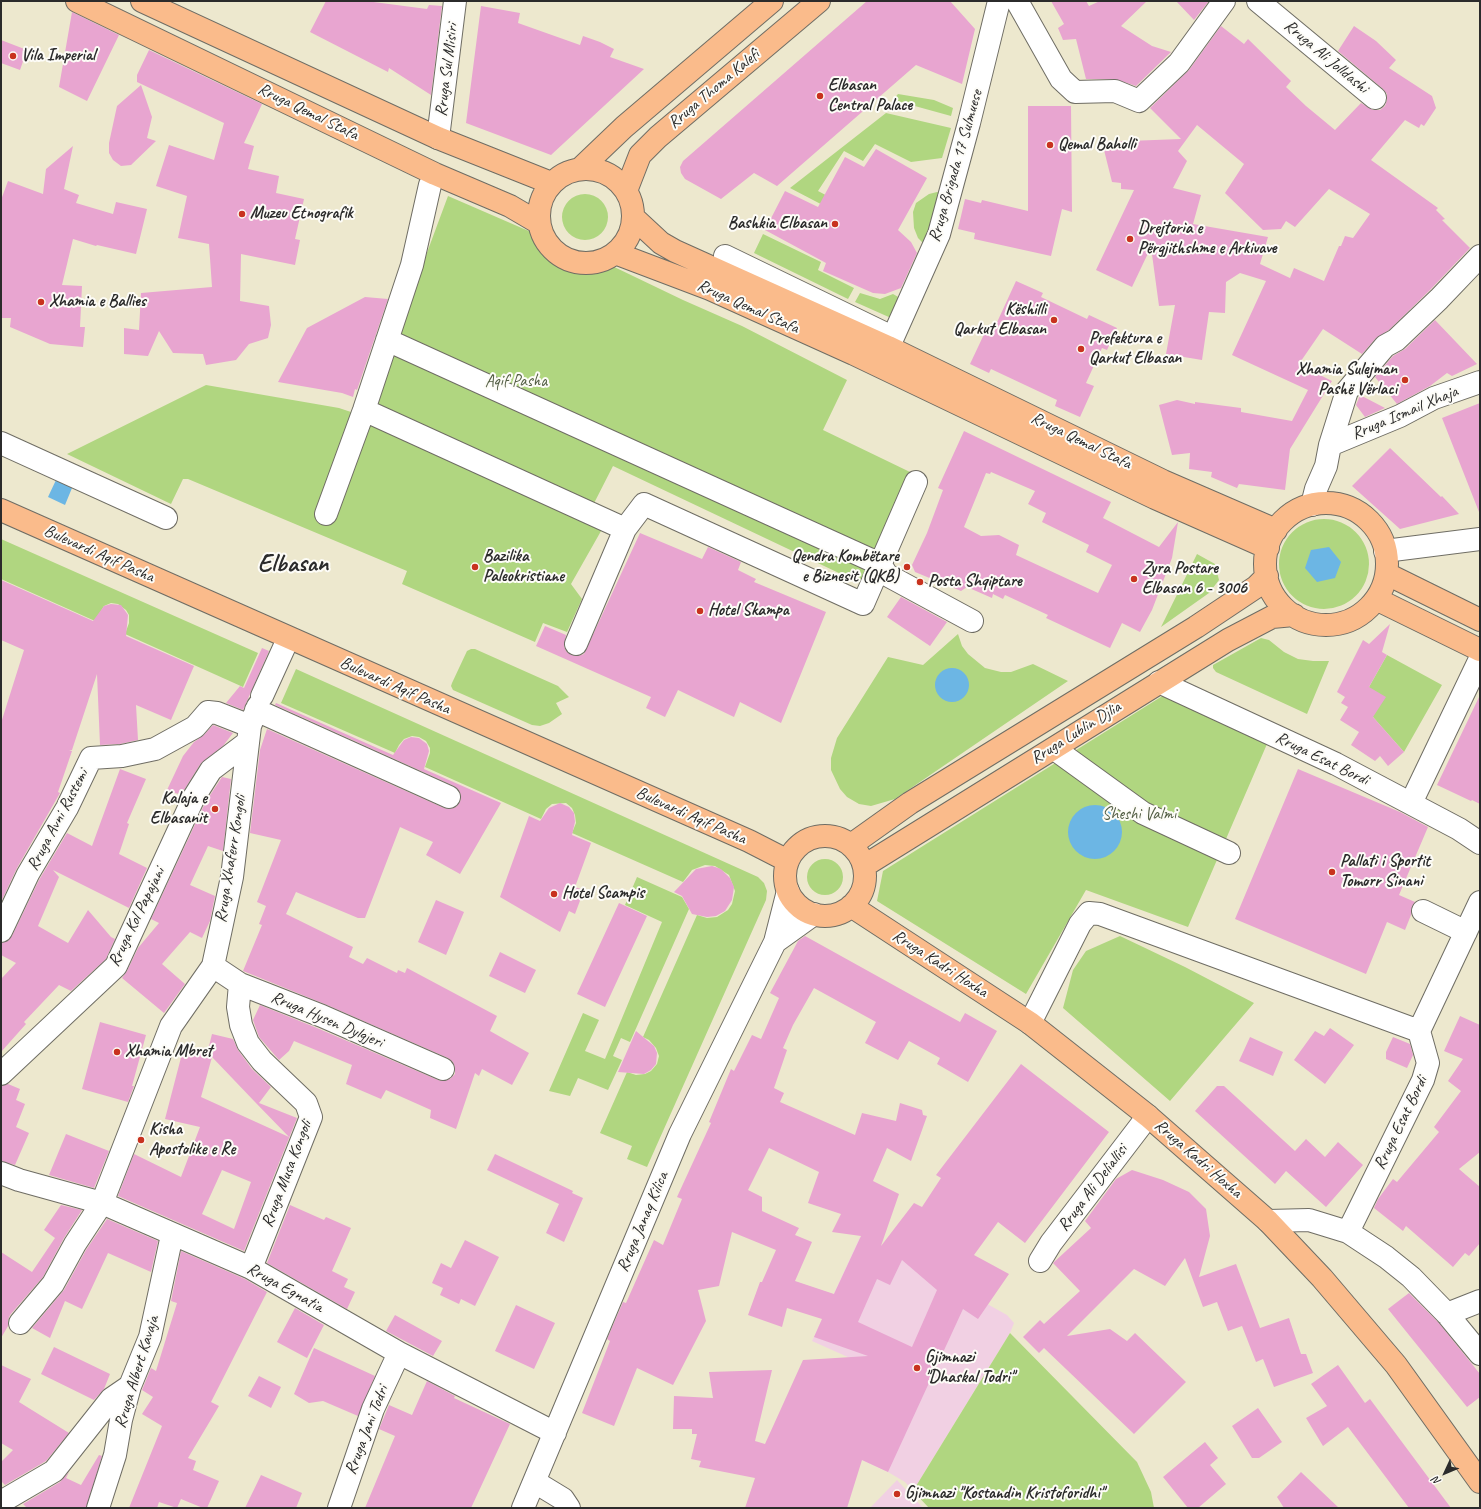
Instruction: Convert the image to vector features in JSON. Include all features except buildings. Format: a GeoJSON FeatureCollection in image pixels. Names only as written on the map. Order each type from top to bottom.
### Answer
{"type":"FeatureCollection","features":[{"type":"Feature","properties":{"kind":"main road","name":"Rruga Qemal Stafa"},"geometry":{"type":"LineString","coordinates":[[76,1],[434,174],[510,206],[539,223]]}},
{"type":"Feature","properties":{"kind":"main road","name":"Rruga Qemal Stafa"},"geometry":{"type":"LineString","coordinates":[[142,1],[438,138],[551,183]]}},
{"type":"Feature","properties":{"kind":"main road","name":"Rruga Thoma Kalefi"},"geometry":{"type":"LineString","coordinates":[[580,169],[624,127],[772,1]]}},
{"type":"Feature","properties":{"kind":"main road","name":"Rruga Thoma Kalefi"},"geometry":{"type":"LineString","coordinates":[[626,191],[640,155],[658,137],[819,1]]}},
{"type":"Feature","properties":{"kind":"main road"},"geometry":{"type":"LineString","coordinates":[[580,169],[594,169],[606,173],[618,180],[632,203],[633,217],[631,231],[615,254],[604,260],[592,263],[580,263],[568,260],[554,252],[545,240],[539,223],[539,209],[543,195],[551,183],[570,171],[580,169]]}},
{"type":"Feature","properties":{"kind":"main road","name":"Rruga Qemal Stafa"},"geometry":{"type":"LineString","coordinates":[[633,217],[661,243],[675,251],[1163,481],[1272,539]]}},
{"type":"Feature","properties":{"kind":"main road","name":"Rruga Qemal Stafa"},"geometry":{"type":"LineString","coordinates":[[615,254],[710,289],[887,350]]}},
{"type":"Feature","properties":{"kind":"main road"},"geometry":{"type":"LineString","coordinates":[[1336,504],[1358,513],[1376,529],[1386,562],[1383,587],[1376,599],[1360,615],[1338,624],[1315,624],[1294,615],[1274,594],[1267,576],[1266,557],[1272,539],[1282,523],[1296,512],[1312,505],[1336,504]]}},
{"type":"Feature","properties":{"kind":"main road","name":"Bulevardi Aqif Pasha"},"geometry":{"type":"LineString","coordinates":[[1,510],[288,639],[749,842],[788,861]]}},
{"type":"Feature","properties":{"kind":"main road"},"geometry":{"type":"LineString","coordinates":[[1386,562],[1480,620]]}},
{"type":"Feature","properties":{"kind":"main road","name":"Rruga Lublin Djlia"},"geometry":{"type":"LineString","coordinates":[[851,845],[910,803],[1196,627],[1256,587],[1267,576]]}},
{"type":"Feature","properties":{"kind":"main road"},"geometry":{"type":"LineString","coordinates":[[1376,599],[1480,650]]}},
{"type":"Feature","properties":{"kind":"main road","name":"Rruga Lublin Djlia"},"geometry":{"type":"LineString","coordinates":[[864,866],[1228,640],[1272,617],[1294,615]]}},
{"type":"Feature","properties":{"kind":"main road"},"geometry":{"type":"LineString","coordinates":[[828,836],[840,839],[851,845],[860,855],[864,866],[865,878],[863,888],[858,898],[851,906],[841,912],[831,915],[814,914],[799,906],[788,891],[786,873],[788,861],[794,850],[804,842],[816,837],[828,836]]}},
{"type":"Feature","properties":{"kind":"main road","name":"Rruga Kadri Hoxha"},"geometry":{"type":"LineString","coordinates":[[851,906],[1030,1022],[1148,1116],[1268,1221],[1322,1278],[1396,1365],[1480,1482]]}},
{"type":"Feature","properties":{"kind":"street","name":"Rruga Sul Misiri"},"geometry":{"type":"LineString","coordinates":[[438,138],[455,1]]}},
{"type":"Feature","properties":{"kind":"street","name":"Rruga Brigada 17 Sulmuese"},"geometry":{"type":"LineString","coordinates":[[887,350],[939,234],[969,123],[999,1]]}},
{"type":"Feature","properties":{"kind":"street"},"geometry":{"type":"LineString","coordinates":[[1017,1],[1061,79],[1075,92],[1115,91],[1139,101],[1179,63],[1224,1]]}},
{"type":"Feature","properties":{"kind":"street","name":"Rruga Ali Jolldashi"},"geometry":{"type":"LineString","coordinates":[[1258,1],[1375,98]]}},
{"type":"Feature","properties":{"kind":"street"},"geometry":{"type":"LineString","coordinates":[[326,514],[364,410],[412,265],[430,185]]}},
{"type":"Feature","properties":{"kind":"street"},"geometry":{"type":"LineString","coordinates":[[725,256],[887,350]]}},
{"type":"Feature","properties":{"kind":"street"},"geometry":{"type":"LineString","coordinates":[[1312,505],[1316,489],[1326,466],[1330,445],[1347,391],[1385,346],[1396,340],[1480,256]]}},
{"type":"Feature","properties":{"kind":"street"},"geometry":{"type":"LineString","coordinates":[[387,340],[880,564],[887,575],[972,621]]}},
{"type":"Feature","properties":{"kind":"street","name":"Rruga Ismail Xhaja"},"geometry":{"type":"LineString","coordinates":[[1330,445],[1400,416],[1434,398],[1480,382]]}},
{"type":"Feature","properties":{"kind":"street"},"geometry":{"type":"LineString","coordinates":[[364,410],[625,529]]}},
{"type":"Feature","properties":{"kind":"street"},"geometry":{"type":"LineString","coordinates":[[1,443],[166,518]]}},
{"type":"Feature","properties":{"kind":"street"},"geometry":{"type":"LineString","coordinates":[[576,644],[625,529],[644,504],[864,604],[916,482]]}},
{"type":"Feature","properties":{"kind":"street"},"geometry":{"type":"LineString","coordinates":[[1386,562],[1480,539]]}},
{"type":"Feature","properties":{"kind":"street"},"geometry":{"type":"LineString","coordinates":[[1386,562],[1480,552]]}},
{"type":"Feature","properties":{"kind":"street","name":"Rruga Xhaferr Kongoli"},"geometry":{"type":"LineString","coordinates":[[20,1323],[53,1284],[75,1244],[102,1203],[171,1026],[213,966],[232,877],[255,716],[288,639]]}},
{"type":"Feature","properties":{"kind":"street"},"geometry":{"type":"LineString","coordinates":[[1411,803],[1480,659]]}},
{"type":"Feature","properties":{"kind":"street","name":"Rruga Esat Bordi"},"geometry":{"type":"LineString","coordinates":[[1160,682],[1336,764],[1459,829],[1480,843]]}},
{"type":"Feature","properties":{"kind":"street","name":"Rruga Avni Rustemi"},"geometry":{"type":"LineString","coordinates":[[1,931],[28,874],[67,808],[91,758],[122,756],[155,749],[195,727],[208,712],[255,716]]}},
{"type":"Feature","properties":{"kind":"street"},"geometry":{"type":"LineString","coordinates":[[255,716],[449,796]]}},
{"type":"Feature","properties":{"kind":"street","name":"Rruga Kol Papajani"},"geometry":{"type":"LineString","coordinates":[[1,1074],[116,966],[194,797],[211,770],[255,716]]}},
{"type":"Feature","properties":{"kind":"street"},"geometry":{"type":"LineString","coordinates":[[1060,753],[1143,813],[1229,853]]}},
{"type":"Feature","properties":{"kind":"street","name":"Rruga Janaq Kilica"},"geometry":{"type":"LineString","coordinates":[[523,1508],[680,1134],[775,942],[788,891]]}},
{"type":"Feature","properties":{"kind":"street"},"geometry":{"type":"LineString","coordinates":[[1030,1022],[1080,924],[1089,913],[1100,914],[1114,919],[1419,1031],[1480,902]]}},
{"type":"Feature","properties":{"kind":"street"},"geometry":{"type":"LineString","coordinates":[[1423,911],[1466,932]]}},
{"type":"Feature","properties":{"kind":"street"},"geometry":{"type":"LineString","coordinates":[[775,942],[814,914]]}},
{"type":"Feature","properties":{"kind":"street","name":"Rruga Hysen Dylgjeri"},"geometry":{"type":"LineString","coordinates":[[213,966],[240,984],[322,1016],[443,1069]]}},
{"type":"Feature","properties":{"kind":"street","name":"Rruga Musa Kongoli"},"geometry":{"type":"LineString","coordinates":[[240,984],[238,1007],[241,1025],[248,1043],[262,1060],[306,1102],[311,1117],[251,1268]]}},
{"type":"Feature","properties":{"kind":"street","name":"Rruga Esat Bordi"},"geometry":{"type":"LineString","coordinates":[[1348,1232],[1423,1080],[1428,1063],[1419,1031]]}},
{"type":"Feature","properties":{"kind":"street","name":"Rruga Ali Deliallisi"},"geometry":{"type":"LineString","coordinates":[[1040,1261],[1051,1243],[1148,1116]]}},
{"type":"Feature","properties":{"kind":"street","name":"Rruga Egnatia"},"geometry":{"type":"LineString","coordinates":[[1,1173],[19,1180],[102,1203],[172,1235],[251,1268],[398,1353],[555,1433]]}},
{"type":"Feature","properties":{"kind":"street"},"geometry":{"type":"LineString","coordinates":[[1268,1221],[1309,1220],[1348,1232],[1386,1257],[1411,1277],[1447,1314],[1480,1354]]}},
{"type":"Feature","properties":{"kind":"street","name":"Rruga Albert Kavaja"},"geometry":{"type":"LineString","coordinates":[[98,1508],[115,1455],[121,1420],[130,1386],[150,1337],[172,1235]]}},
{"type":"Feature","properties":{"kind":"street"},"geometry":{"type":"LineString","coordinates":[[1447,1314],[1480,1301]]}},
{"type":"Feature","properties":{"kind":"street","name":"Rruga Jani Todri"},"geometry":{"type":"LineString","coordinates":[[339,1508],[373,1409],[398,1353]]}},
{"type":"Feature","properties":{"kind":"street"},"geometry":{"type":"LineString","coordinates":[[1,1502],[54,1471],[111,1399],[130,1386]]}},
{"type":"Feature","properties":{"kind":"street"},"geometry":{"type":"LineString","coordinates":[[535,1482],[563,1499],[569,1508]]}},
{"type":"Feature","properties":{"kind":"shaded area","name":"Gjimnazi \"Dhaskal Todri\""},"geometry":{"type":"Polygon","coordinates":[[[860,1237],[903,1257],[1007,1315],[1014,1323],[1010,1333],[913,1491],[905,1482],[888,1472],[838,1449],[850,1358],[812,1341],[860,1237]]]}},
{"type":"Feature","properties":{"kind":"shaded area","name":"Gjimnazi \"Kostandin Kristoforidhi\""},"geometry":{"type":"Polygon","coordinates":[[[897,1480],[923,1508],[870,1508],[897,1480]]]}},
{"type":"Feature","properties":{"kind":"green space"},"geometry":{"type":"Polygon","coordinates":[[[898,94],[934,100],[953,108],[951,116],[893,100],[898,94]]]}},
{"type":"Feature","properties":{"kind":"green space"},"geometry":{"type":"Polygon","coordinates":[[[886,113],[951,128],[942,158],[911,162],[875,144],[863,161],[844,151],[818,191],[841,203],[836,212],[790,188],[886,113]]]}},
{"type":"Feature","properties":{"kind":"green space"},"geometry":{"type":"Polygon","coordinates":[[[937,192],[941,193],[924,244],[918,238],[914,228],[913,212],[916,203],[929,194],[937,192]]]}},
{"type":"Feature","properties":{"kind":"green space"},"geometry":{"type":"Polygon","coordinates":[[[580,194],[590,194],[598,198],[604,204],[608,212],[608,222],[604,230],[598,236],[590,240],[580,240],[572,236],[566,230],[562,222],[562,212],[566,204],[572,198],[580,194]]]}},
{"type":"Feature","properties":{"kind":"green space","name":"Aqif Pasha"},"geometry":{"type":"Polygon","coordinates":[[[448,196],[531,232],[548,253],[581,269],[608,264],[742,326],[847,380],[823,430],[910,472],[860,583],[613,466],[588,515],[605,524],[571,584],[582,599],[567,632],[543,623],[535,642],[402,584],[407,571],[188,479],[183,479],[171,504],[67,454],[206,385],[339,408],[366,417],[448,196]]]}},
{"type":"Feature","properties":{"kind":"green space"},"geometry":{"type":"Polygon","coordinates":[[[763,234],[821,262],[818,270],[854,288],[848,299],[754,253],[763,234]]]}},
{"type":"Feature","properties":{"kind":"green space"},"geometry":{"type":"Polygon","coordinates":[[[860,293],[880,299],[893,294],[900,298],[891,318],[855,302],[860,293]]]}},
{"type":"Feature","properties":{"kind":"green space"},"geometry":{"type":"Polygon","coordinates":[[[1324,519],[1341,523],[1356,532],[1365,547],[1369,564],[1365,581],[1356,596],[1341,605],[1324,609],[1307,605],[1292,596],[1283,581],[1279,564],[1283,547],[1292,532],[1307,523],[1324,519]]]}},
{"type":"Feature","properties":{"kind":"green space"},"geometry":{"type":"Polygon","coordinates":[[[1,539],[258,653],[243,687],[125,634],[129,623],[129,615],[126,610],[118,604],[111,603],[104,606],[95,621],[1,579],[1,539]]]}},
{"type":"Feature","properties":{"kind":"green space"},"geometry":{"type":"Polygon","coordinates":[[[1197,554],[1215,564],[1219,580],[1209,593],[1161,627],[1197,554]]]}},
{"type":"Feature","properties":{"kind":"green space"},"geometry":{"type":"Polygon","coordinates":[[[958,634],[962,646],[968,654],[985,668],[1001,672],[1011,672],[1033,664],[1068,681],[895,799],[871,806],[859,804],[847,797],[840,789],[831,770],[831,758],[837,738],[888,657],[923,665],[958,634]]]}},
{"type":"Feature","properties":{"kind":"green space"},"geometry":{"type":"Polygon","coordinates":[[[1261,638],[1269,640],[1284,652],[1298,659],[1329,661],[1307,714],[1216,672],[1213,668],[1213,665],[1261,638]]]}},
{"type":"Feature","properties":{"kind":"green space"},"geometry":{"type":"Polygon","coordinates":[[[475,649],[558,686],[569,697],[556,703],[562,714],[549,723],[540,726],[532,725],[453,690],[451,686],[452,683],[467,651],[475,649]]]}},
{"type":"Feature","properties":{"kind":"green space"},"geometry":{"type":"Polygon","coordinates":[[[1387,655],[1442,685],[1404,752],[1373,717],[1369,687],[1387,655]]]}},
{"type":"Feature","properties":{"kind":"green space"},"geometry":{"type":"Polygon","coordinates":[[[296,669],[758,877],[764,883],[767,891],[766,900],[647,1167],[627,1159],[632,1146],[600,1133],[627,1072],[636,1075],[645,1074],[651,1071],[657,1064],[659,1056],[656,1048],[649,1040],[643,1037],[697,915],[707,918],[717,917],[728,910],[732,904],[735,891],[729,875],[715,866],[705,865],[692,870],[683,882],[572,833],[576,823],[575,815],[572,808],[566,803],[552,804],[546,809],[541,819],[425,767],[430,753],[430,748],[426,741],[419,737],[412,736],[404,739],[395,753],[281,703],[296,669]]]}},
{"type":"Feature","properties":{"kind":"green space","name":"Sheshi Valmi"},"geometry":{"type":"Polygon","coordinates":[[[1164,695],[1267,744],[1188,927],[1086,890],[1026,994],[877,901],[883,871],[1164,695]]]}},
{"type":"Feature","properties":{"kind":"green space"},"geometry":{"type":"Polygon","coordinates":[[[829,859],[838,864],[842,870],[842,884],[838,890],[829,895],[821,895],[812,890],[808,884],[807,873],[812,864],[818,860],[829,859]]]}},
{"type":"Feature","properties":{"kind":"green space"},"geometry":{"type":"Polygon","coordinates":[[[637,877],[682,897],[689,909],[630,1042],[621,1038],[613,1056],[622,1060],[608,1090],[578,1078],[570,1096],[549,1091],[583,1013],[599,1020],[585,1051],[605,1059],[662,922],[625,905],[637,877]]]}},
{"type":"Feature","properties":{"kind":"green space"},"geometry":{"type":"Polygon","coordinates":[[[1120,936],[1185,967],[1254,1003],[1170,1101],[1063,1008],[1073,970],[1086,951],[1120,936]]]}},
{"type":"Feature","properties":{"kind":"green space"},"geometry":{"type":"Polygon","coordinates":[[[1010,1333],[1137,1462],[1151,1492],[1154,1508],[929,1508],[913,1491],[1010,1333]]]}},
{"type":"Feature","properties":{"kind":"water"},"geometry":{"type":"Polygon","coordinates":[[[56,480],[72,488],[65,505],[48,497],[56,480]]]}},
{"type":"Feature","properties":{"kind":"water"},"geometry":{"type":"Polygon","coordinates":[[[1329,547],[1341,562],[1335,578],[1317,582],[1305,568],[1311,550],[1329,547]]]}},
{"type":"Feature","properties":{"kind":"water"},"geometry":{"type":"Polygon","coordinates":[[[952,668],[964,673],[969,685],[964,697],[952,702],[940,697],[935,685],[940,673],[952,668]]]}},
{"type":"Feature","properties":{"kind":"water"},"geometry":{"type":"Polygon","coordinates":[[[1095,805],[1105,807],[1114,813],[1120,822],[1122,832],[1120,842],[1114,851],[1105,857],[1095,859],[1085,857],[1076,851],[1070,842],[1068,832],[1070,822],[1076,813],[1085,807],[1095,805]]]}},
{"type":"Feature","properties":{"kind":"place","name":"Vila Imperial"},"geometry":{"type":"Point","coordinates":[13,56]}},
{"type":"Feature","properties":{"kind":"place","name":"Elbasan Central Palace"},"geometry":{"type":"Point","coordinates":[820,96]}},
{"type":"Feature","properties":{"kind":"place","name":"Qemal Baholli"},"geometry":{"type":"Point","coordinates":[1050,145]}},
{"type":"Feature","properties":{"kind":"place","name":"Muzeu Etnografik"},"geometry":{"type":"Point","coordinates":[242,214]}},
{"type":"Feature","properties":{"kind":"place","name":"Bashkia Elbasan"},"geometry":{"type":"Point","coordinates":[835,224]}},
{"type":"Feature","properties":{"kind":"place","name":"Drejtoria e Përgjithshme e Arkivave"},"geometry":{"type":"Point","coordinates":[1130,239]}},
{"type":"Feature","properties":{"kind":"place","name":"Xhamia e Ballies"},"geometry":{"type":"Point","coordinates":[41,302]}},
{"type":"Feature","properties":{"kind":"place","name":"Këshilli Qarkut Elbasan"},"geometry":{"type":"Point","coordinates":[1054,320]}},
{"type":"Feature","properties":{"kind":"place","name":"Prefektura e Qarkut Elbasan"},"geometry":{"type":"Point","coordinates":[1081,349]}},
{"type":"Feature","properties":{"kind":"place","name":"Xhamia Sulejman Pashë Vërlaci"},"geometry":{"type":"Point","coordinates":[1405,380]}},
{"type":"Feature","properties":{"kind":"place","name":"Bazilika Paleokristiane"},"geometry":{"type":"Point","coordinates":[475,567]}},
{"type":"Feature","properties":{"kind":"place","name":"Qendra Kombëtare e Biznesit (QKB)"},"geometry":{"type":"Point","coordinates":[907,567]}},
{"type":"Feature","properties":{"kind":"place","name":"Zyra Postare Elbasan 6 - 3006"},"geometry":{"type":"Point","coordinates":[1134,579]}},
{"type":"Feature","properties":{"kind":"place","name":"Posta Shqiptare"},"geometry":{"type":"Point","coordinates":[920,582]}},
{"type":"Feature","properties":{"kind":"place","name":"Hotel Skampa"},"geometry":{"type":"Point","coordinates":[700,611]}},
{"type":"Feature","properties":{"kind":"place","name":"Kalaja e Elbasanit"},"geometry":{"type":"Point","coordinates":[215,809]}},
{"type":"Feature","properties":{"kind":"place","name":"Pallati i Sportit Tomorr Sinani"},"geometry":{"type":"Point","coordinates":[1332,872]}},
{"type":"Feature","properties":{"kind":"place","name":"Hotel Scampis"},"geometry":{"type":"Point","coordinates":[554,894]}},
{"type":"Feature","properties":{"kind":"place","name":"Xhamia Mbret"},"geometry":{"type":"Point","coordinates":[117,1052]}},
{"type":"Feature","properties":{"kind":"place","name":"Kisha Apostolike e Re"},"geometry":{"type":"Point","coordinates":[141,1140]}},
{"type":"Feature","properties":{"kind":"place","name":"Gjimnazi \"Dhaskal Todri\""},"geometry":{"type":"Point","coordinates":[917,1368]}},
{"type":"Feature","properties":{"kind":"place","name":"Gjimnazi \"Kostandin Kristoforidhi\""},"geometry":{"type":"Point","coordinates":[897,1494]}},
{"type":"Feature","properties":{"kind":"district","name":"Elbasan"},"geometry":{"type":"Point","coordinates":[293,564]}}]}
